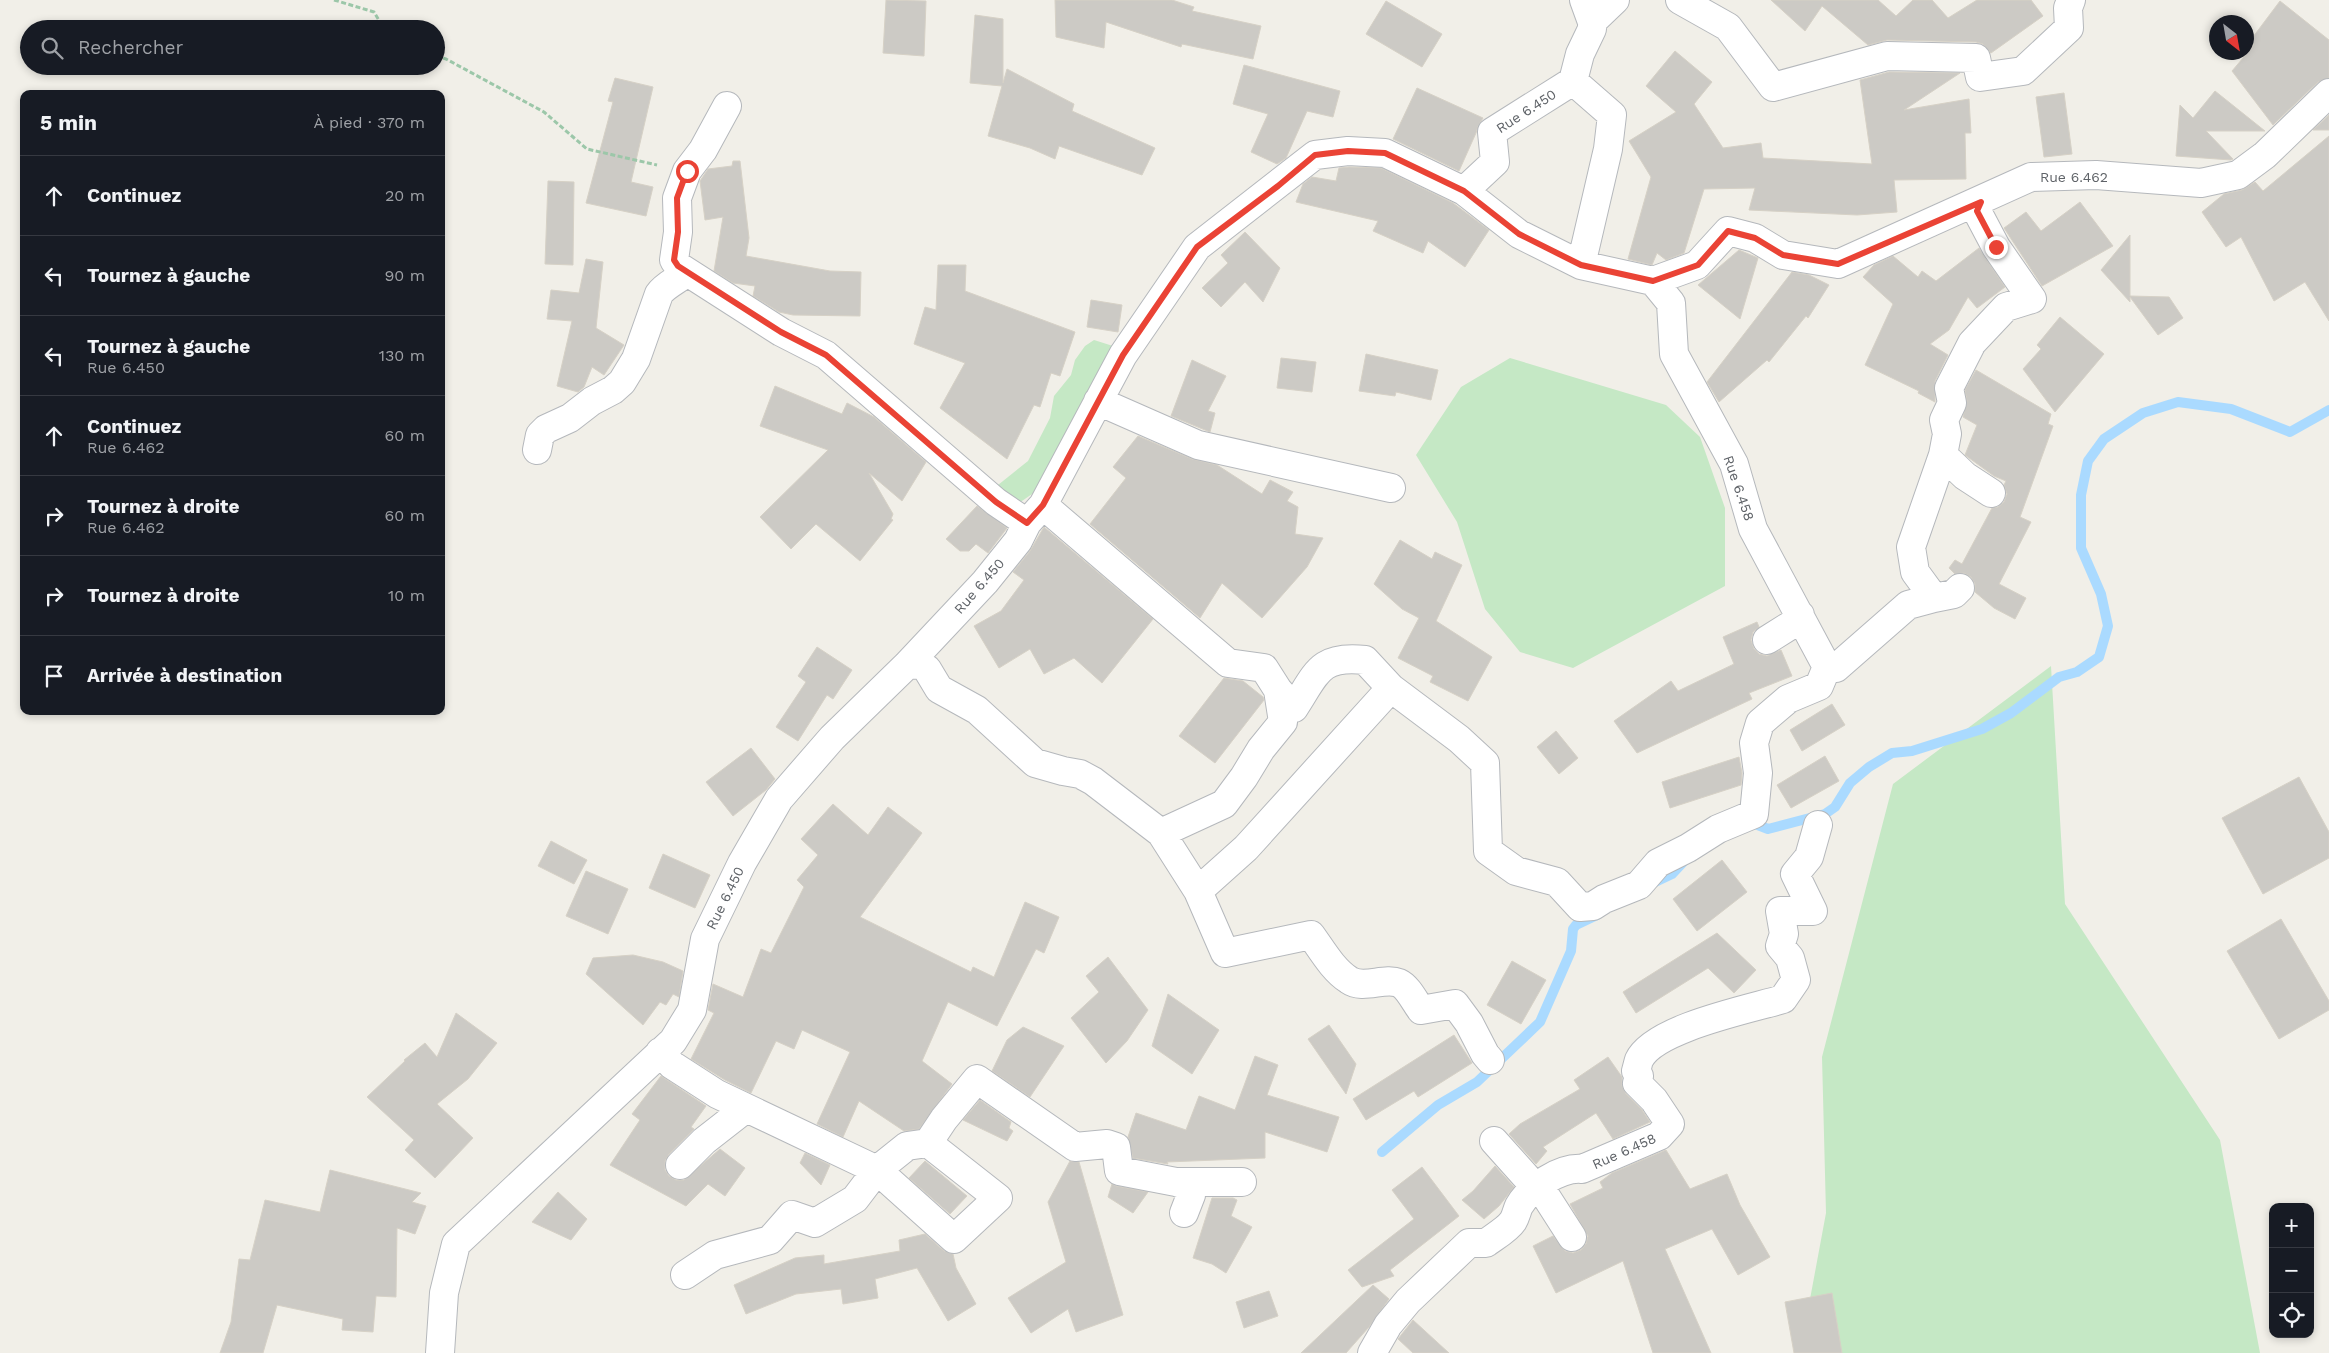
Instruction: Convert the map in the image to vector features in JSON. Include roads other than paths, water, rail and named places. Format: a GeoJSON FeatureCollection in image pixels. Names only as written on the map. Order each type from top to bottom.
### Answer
{"type":"FeatureCollection","features":[{"type":"Feature","properties":{"kind":"street"},"geometry":{"type":"LineString","coordinates":[[1581,265],[1608,149],[1612,115],[1573,81],[1580,54],[1592,29],[1588,11],[1615,0]]}},
{"type":"Feature","properties":{"kind":"street"},"geometry":{"type":"LineString","coordinates":[[1680,0],[1728,27],[1773,87],[1887,56],[1976,58],[1980,77],[2024,71],[2069,28],[2068,8],[2072,0]]}},
{"type":"Feature","properties":{"kind":"street","name":"Rue 6.450"},"geometry":{"type":"LineString","coordinates":[[440,1353],[444,1293],[456,1244],[673,1041],[692,1010],[705,939],[742,863],[779,799],[832,738],[907,665],[985,582],[1018,541],[1086,427],[1123,355],[1197,247],[1278,186],[1315,155],[1348,151],[1385,153],[1464,191],[1495,162],[1492,132],[1573,81]]}},
{"type":"Feature","properties":{"kind":"street","name":"Rue 6.462"},"geometry":{"type":"LineString","coordinates":[[1653,281],[1698,265],[1728,231],[1755,238],[1783,255],[1838,264],[1981,202],[2031,177],[2096,175],[2200,183],[2238,174],[2265,155],[2329,93]]}},
{"type":"Feature","properties":{"kind":"street"},"geometry":{"type":"LineString","coordinates":[[727,106],[703,150],[687,171],[677,198],[678,232],[674,260],[678,266],[781,332],[826,355],[989,496],[1035,514],[1228,663],[1264,668],[1278,690],[1294,708],[1321,667],[1335,660],[1346,658],[1365,660],[1391,688],[1459,740],[1485,764],[1488,851],[1516,872],[1557,882],[1580,907],[1593,906],[1604,899],[1639,885],[1658,863],[1688,848],[1718,829],[1754,814],[1758,772],[1754,743],[1760,723],[1788,699],[1819,686],[1826,667],[1836,668],[1908,605],[1954,594],[1960,588]]}},
{"type":"Feature","properties":{"kind":"street"},"geometry":{"type":"LineString","coordinates":[[1464,191],[1519,234],[1581,265],[1653,281]]}},
{"type":"Feature","properties":{"kind":"street"},"geometry":{"type":"LineString","coordinates":[[1934,598],[1915,572],[1911,547],[1944,454],[1947,434],[1944,420],[1952,403],[1949,388],[1972,343],[2006,307],[2032,299],[1983,225],[1977,211],[1981,202]]}},
{"type":"Feature","properties":{"kind":"street"},"geometry":{"type":"LineString","coordinates":[[537,450],[540,435],[546,429],[570,418],[622,382],[636,359],[659,294],[663,288],[676,282],[687,272]]}},
{"type":"Feature","properties":{"kind":"street","name":"Rue 6.458"},"geometry":{"type":"LineString","coordinates":[[1653,281],[1671,304],[1674,354],[1734,464],[1753,529],[1826,667]]}},
{"type":"Feature","properties":{"kind":"street"},"geometry":{"type":"LineString","coordinates":[[1098,401],[1198,445],[1391,488]]}},
{"type":"Feature","properties":{"kind":"street"},"geometry":{"type":"LineString","coordinates":[[1944,454],[1965,476],[1991,493]]}},
{"type":"Feature","properties":{"kind":"street"},"geometry":{"type":"LineString","coordinates":[[1767,640],[1791,625],[1800,615]]}},
{"type":"Feature","properties":{"kind":"street"},"geometry":{"type":"LineString","coordinates":[[907,665],[919,664],[927,669],[939,689],[977,710],[1035,763],[1080,774],[1093,781],[1162,833],[1198,892],[1225,953],[1311,936],[1331,962],[1349,980],[1371,984],[1398,983],[1403,986],[1422,1010],[1455,1004],[1469,1023],[1490,1060]]}},
{"type":"Feature","properties":{"kind":"street"},"geometry":{"type":"LineString","coordinates":[[1198,892],[1246,848],[1391,688]]}},
{"type":"Feature","properties":{"kind":"street"},"geometry":{"type":"LineString","coordinates":[[1162,833],[1224,804],[1244,777],[1261,749],[1283,722],[1278,690]]}},
{"type":"Feature","properties":{"kind":"street","name":"Rue 6.458"},"geometry":{"type":"LineString","coordinates":[[1372,1353],[1388,1325],[1408,1301],[1470,1243],[1486,1243],[1513,1222],[1520,1204],[1536,1188],[1560,1173],[1582,1169],[1600,1160],[1639,1146],[1659,1136],[1670,1124],[1654,1100],[1637,1082],[1639,1076],[1636,1071],[1639,1059],[1654,1044],[1692,1025],[1783,999],[1796,980],[1790,958],[1780,946],[1784,934],[1780,911],[1813,912],[1795,874],[1809,857],[1818,826]]}},
{"type":"Feature","properties":{"kind":"street"},"geometry":{"type":"LineString","coordinates":[[660,1052],[672,1065],[745,1109],[877,1170],[954,1239],[998,1198],[928,1143],[907,1146],[877,1170],[855,1199],[815,1223],[792,1215],[770,1240],[715,1254],[685,1275]]}},
{"type":"Feature","properties":{"kind":"street"},"geometry":{"type":"LineString","coordinates":[[928,1143],[944,1119],[977,1079],[1075,1147],[1107,1144],[1116,1147],[1119,1171],[1188,1186],[1191,1195],[1184,1213]]}},
{"type":"Feature","properties":{"kind":"street"},"geometry":{"type":"LineString","coordinates":[[680,1165],[704,1141],[745,1109]]}},
{"type":"Feature","properties":{"kind":"street"},"geometry":{"type":"LineString","coordinates":[[1494,1141],[1547,1198],[1572,1237]]}},
{"type":"Feature","properties":{"kind":"street"},"geometry":{"type":"LineString","coordinates":[[1176,1182],[1242,1182]]}},
{"type":"Feature","properties":{"kind":"waterway"},"geometry":{"type":"LineString","coordinates":[[1748,824],[1750,822],[1768,829],[1825,814],[1835,807],[1850,783],[1869,767],[1892,753],[1912,751],[1982,729],[2011,713],[2059,677],[2077,672],[2099,657],[2108,626],[2101,594],[2081,548],[2081,495],[2088,461],[2104,439],[2143,413],[2178,402],[2231,409],[2290,432],[2329,410]]}},
{"type":"Feature","properties":{"kind":"waterway"},"geometry":{"type":"LineString","coordinates":[[1653,883],[1672,874],[1685,860]]}},
{"type":"Feature","properties":{"kind":"waterway"},"geometry":{"type":"LineString","coordinates":[[1382,1152],[1438,1105],[1477,1082],[1540,1022],[1571,951],[1573,929],[1576,925],[1597,915]]}}]}
